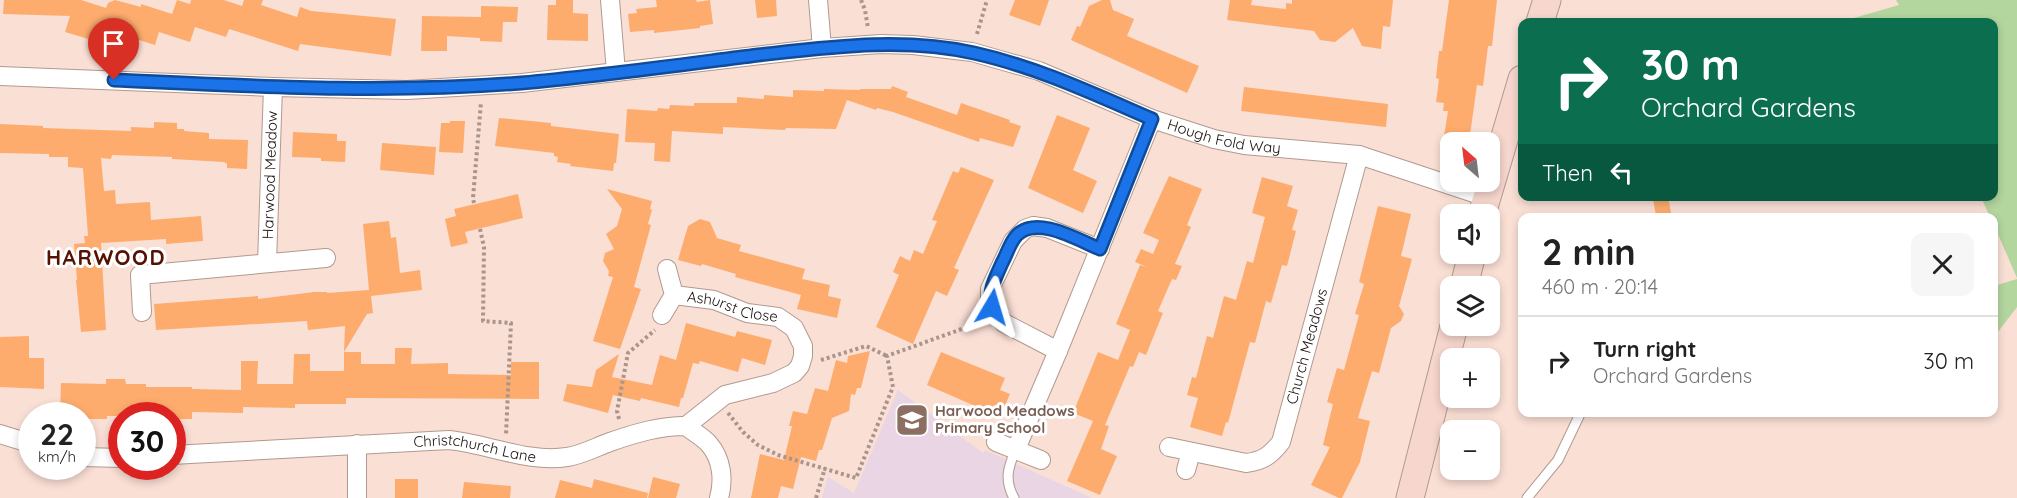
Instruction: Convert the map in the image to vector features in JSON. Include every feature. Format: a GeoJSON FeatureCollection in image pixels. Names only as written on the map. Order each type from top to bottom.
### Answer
{"type":"FeatureCollection","features":[{"type":"Feature","properties":{"kind":"street"},"geometry":{"type":"LineString","coordinates":[[610,0],[616,72]]}},
{"type":"Feature","properties":{"kind":"street"},"geometry":{"type":"LineString","coordinates":[[818,0],[822,48]]}},
{"type":"Feature","properties":{"kind":"street"},"geometry":{"type":"LineString","coordinates":[[1541,18],[1547,0]]}},
{"type":"Feature","properties":{"kind":"street","name":"Hough Fold Way"},"geometry":{"type":"LineString","coordinates":[[0,76],[407,90],[522,83],[822,48],[913,45],[972,52],[1039,71],[1152,119],[1206,137],[1235,143],[1359,155],[1479,204]]}},
{"type":"Feature","properties":{"kind":"street","name":"Harwood Meadow"},"geometry":{"type":"LineString","coordinates":[[267,263],[273,87]]}},
{"type":"Feature","properties":{"kind":"street"},"geometry":{"type":"LineString","coordinates":[[1485,204],[1518,92]]}},
{"type":"Feature","properties":{"kind":"street"},"geometry":{"type":"LineString","coordinates":[[1016,449],[1152,119]]}},
{"type":"Feature","properties":{"kind":"street","name":"Church Meadows"},"geometry":{"type":"LineString","coordinates":[[1169,447],[1246,463],[1267,457],[1281,442],[1359,155]]}},
{"type":"Feature","properties":{"kind":"street"},"geometry":{"type":"LineString","coordinates":[[1058,351],[1004,323],[992,307],[990,289],[1012,241],[1025,229],[1033,226],[1047,228],[1100,249]]}},
{"type":"Feature","properties":{"kind":"street"},"geometry":{"type":"LineString","coordinates":[[142,312],[140,275],[326,258]]}},
{"type":"Feature","properties":{"kind":"street","name":"Ashurst Close"},"geometry":{"type":"LineString","coordinates":[[662,315],[674,295],[667,269]]}},
{"type":"Feature","properties":{"kind":"street","name":"Ashurst Close"},"geometry":{"type":"LineString","coordinates":[[674,295],[714,300],[747,313],[778,317],[787,322],[800,337],[803,356],[800,366],[794,373],[773,383],[725,395],[686,426]]}},
{"type":"Feature","properties":{"kind":"street"},"geometry":{"type":"LineString","coordinates":[[1410,498],[1451,336]]}},
{"type":"Feature","properties":{"kind":"street"},"geometry":{"type":"LineString","coordinates":[[686,426],[710,445],[720,465],[723,484],[719,498]]}},
{"type":"Feature","properties":{"kind":"street","name":"Christchurch Lane"},"geometry":{"type":"LineString","coordinates":[[186,454],[449,440],[544,457],[568,457],[651,429],[686,426]]}},
{"type":"Feature","properties":{"kind":"street"},"geometry":{"type":"LineString","coordinates":[[0,434],[18,440]]}},
{"type":"Feature","properties":{"kind":"street"},"geometry":{"type":"LineString","coordinates":[[996,442],[1041,460]]}},
{"type":"Feature","properties":{"kind":"street"},"geometry":{"type":"LineString","coordinates":[[357,444],[357,498]]}},
{"type":"Feature","properties":{"kind":"street"},"geometry":{"type":"LineString","coordinates":[[1186,470],[1191,452]]}},
{"type":"Feature","properties":{"kind":"lane"},"geometry":{"type":"LineString","coordinates":[[1527,498],[1558,460],[1579,417]]}},
{"type":"Feature","properties":{"kind":"lane"},"geometry":{"type":"LineString","coordinates":[[1014,498],[1007,483],[1007,473],[1016,449]]}},
{"type":"Feature","properties":{"kind":"path"},"geometry":{"type":"LineString","coordinates":[[861,0],[865,10],[870,45]]}},
{"type":"Feature","properties":{"kind":"path"},"geometry":{"type":"LineString","coordinates":[[972,52],[987,0]]}},
{"type":"Feature","properties":{"kind":"path"},"geometry":{"type":"LineString","coordinates":[[474,203],[483,85]]}},
{"type":"Feature","properties":{"kind":"path"},"geometry":{"type":"LineString","coordinates":[[480,229],[484,247],[483,321],[510,323],[506,451]]}},
{"type":"Feature","properties":{"kind":"path"},"geometry":{"type":"LineString","coordinates":[[624,438],[617,411],[628,352],[658,328],[662,315]]}},
{"type":"Feature","properties":{"kind":"path"},"geometry":{"type":"LineString","coordinates":[[838,354],[866,346],[887,356],[997,316]]}},
{"type":"Feature","properties":{"kind":"path"},"geometry":{"type":"LineString","coordinates":[[718,401],[743,432],[758,445],[778,454],[856,478],[893,387],[887,356]]}},
{"type":"Feature","properties":{"kind":"path"},"geometry":{"type":"LineString","coordinates":[[816,498],[825,468]]}},
{"type":"Feature","properties":{"kind":"shaded area","name":"Harwood Meadows Primary School"},"geometry":{"type":"Polygon","coordinates":[[[898,390],[983,453],[985,450],[1092,498],[822,498],[828,477],[854,493],[898,390]]]}},
{"type":"Feature","properties":{"kind":"green space"},"geometry":{"type":"Polygon","coordinates":[[[1896,0],[2017,0],[2017,278],[1998,234],[1998,213],[1988,213],[1983,201],[1998,201],[1998,18],[1854,18],[1899,5],[1896,0]]]}},
{"type":"Feature","properties":{"kind":"green space"},"geometry":{"type":"Polygon","coordinates":[[[2017,279],[2017,307],[1998,332],[1998,285],[2017,279]]]}},
{"type":"Feature","properties":{"kind":"building"},"geometry":{"type":"Polygon","coordinates":[[[4,0],[81,0],[106,8],[108,3],[115,0],[141,7],[141,4],[172,14],[177,0],[190,4],[191,0],[224,0],[242,6],[244,0],[263,0],[261,5],[297,17],[300,7],[311,11],[396,19],[391,56],[300,44],[298,51],[229,29],[226,37],[195,27],[190,42],[159,32],[155,45],[123,35],[119,48],[65,32],[70,16],[3,14],[4,0]]]}},
{"type":"Feature","properties":{"kind":"building"},"geometry":{"type":"Polygon","coordinates":[[[556,0],[573,0],[573,13],[588,14],[588,41],[547,40],[548,5],[556,5],[556,0]]]}},
{"type":"Feature","properties":{"kind":"building"},"geometry":{"type":"Polygon","coordinates":[[[656,0],[696,0],[697,2],[710,0],[713,24],[700,26],[700,28],[654,33],[654,30],[630,32],[628,14],[637,13],[636,9],[657,7],[656,0]]]}},
{"type":"Feature","properties":{"kind":"building"},"geometry":{"type":"Polygon","coordinates":[[[755,0],[776,0],[777,16],[757,18],[755,0]]]}},
{"type":"Feature","properties":{"kind":"building"},"geometry":{"type":"Polygon","coordinates":[[[1015,0],[1049,0],[1040,26],[1009,15],[1015,0]]]}},
{"type":"Feature","properties":{"kind":"building"},"geometry":{"type":"Polygon","coordinates":[[[1102,0],[1110,0],[1113,10],[1134,19],[1127,36],[1199,66],[1187,93],[1071,40],[1077,26],[1080,27],[1089,6],[1102,0]]]}},
{"type":"Feature","properties":{"kind":"building"},"geometry":{"type":"Polygon","coordinates":[[[1230,0],[1252,0],[1251,5],[1286,9],[1286,3],[1292,4],[1292,0],[1393,0],[1390,27],[1383,26],[1381,49],[1362,46],[1353,28],[1335,42],[1320,40],[1314,31],[1227,20],[1230,0]]]}},
{"type":"Feature","properties":{"kind":"building"},"geometry":{"type":"Polygon","coordinates":[[[1449,0],[1497,0],[1492,46],[1488,46],[1483,86],[1477,85],[1470,132],[1445,132],[1448,111],[1443,111],[1444,103],[1436,102],[1439,51],[1442,51],[1449,0]]]}},
{"type":"Feature","properties":{"kind":"building"},"geometry":{"type":"Polygon","coordinates":[[[481,6],[518,7],[517,22],[503,22],[502,42],[447,36],[447,51],[421,51],[422,16],[481,17],[481,6]]]}},
{"type":"Feature","properties":{"kind":"building"},"geometry":{"type":"Polygon","coordinates":[[[892,86],[908,92],[906,97],[957,115],[961,103],[1010,120],[1009,122],[1021,126],[1013,147],[980,138],[979,142],[893,112],[877,108],[876,110],[847,100],[836,129],[786,128],[785,130],[723,127],[723,134],[672,131],[670,162],[654,161],[655,143],[625,142],[627,109],[657,111],[658,108],[669,109],[670,105],[737,103],[737,97],[764,99],[764,95],[793,97],[793,90],[891,89],[892,86]]]}},
{"type":"Feature","properties":{"kind":"building"},"geometry":{"type":"Polygon","coordinates":[[[1244,87],[1388,104],[1386,127],[1241,111],[1244,87]]]}},
{"type":"Feature","properties":{"kind":"building"},"geometry":{"type":"Polygon","coordinates":[[[1057,115],[1090,128],[1073,170],[1097,181],[1083,213],[1028,188],[1057,115]]]}},
{"type":"Feature","properties":{"kind":"building"},"geometry":{"type":"Polygon","coordinates":[[[499,118],[551,123],[551,126],[619,134],[613,171],[570,166],[571,164],[557,162],[558,157],[554,156],[554,153],[495,146],[499,118]]]}},
{"type":"Feature","properties":{"kind":"building"},"geometry":{"type":"Polygon","coordinates":[[[450,121],[465,121],[463,153],[439,152],[441,123],[450,123],[450,121]]]}},
{"type":"Feature","properties":{"kind":"building"},"geometry":{"type":"Polygon","coordinates":[[[154,122],[177,123],[177,129],[209,133],[209,139],[248,140],[247,169],[227,168],[224,162],[172,159],[172,157],[112,155],[111,159],[101,158],[104,191],[115,190],[116,204],[150,202],[151,220],[201,216],[203,241],[166,244],[166,239],[101,243],[106,330],[81,332],[74,244],[85,243],[84,236],[88,236],[83,168],[68,167],[68,157],[49,157],[49,154],[0,153],[0,124],[131,131],[131,127],[154,128],[154,122]]]}},
{"type":"Feature","properties":{"kind":"building"},"geometry":{"type":"Polygon","coordinates":[[[293,132],[337,134],[337,141],[346,141],[345,162],[292,157],[293,132]]]}},
{"type":"Feature","properties":{"kind":"building"},"geometry":{"type":"Polygon","coordinates":[[[382,143],[436,147],[434,175],[380,170],[382,143]]]}},
{"type":"Feature","properties":{"kind":"building"},"geometry":{"type":"Polygon","coordinates":[[[961,167],[994,180],[954,268],[959,270],[947,296],[936,291],[913,344],[876,327],[899,275],[893,272],[900,256],[910,261],[914,250],[923,254],[937,221],[932,220],[953,171],[958,173],[961,167]]]}},
{"type":"Feature","properties":{"kind":"building"},"geometry":{"type":"Polygon","coordinates":[[[1169,176],[1202,189],[1187,225],[1191,227],[1175,264],[1182,266],[1176,280],[1172,279],[1158,311],[1163,313],[1146,355],[1139,352],[1133,367],[1130,366],[1105,425],[1109,426],[1101,449],[1117,456],[1100,495],[1067,481],[1093,421],[1073,413],[1098,352],[1118,360],[1130,330],[1116,324],[1140,265],[1147,267],[1135,262],[1141,249],[1153,254],[1159,240],[1143,233],[1169,176]]]}},
{"type":"Feature","properties":{"kind":"building"},"geometry":{"type":"Polygon","coordinates":[[[1262,177],[1293,186],[1287,206],[1298,210],[1292,230],[1296,231],[1287,266],[1282,265],[1271,303],[1266,301],[1255,343],[1250,342],[1228,423],[1226,422],[1222,436],[1190,427],[1198,398],[1187,395],[1192,377],[1196,378],[1207,336],[1213,338],[1224,296],[1236,300],[1247,261],[1253,263],[1265,217],[1252,213],[1262,177]]]}},
{"type":"Feature","properties":{"kind":"building"},"geometry":{"type":"Polygon","coordinates":[[[607,189],[652,201],[648,224],[651,225],[634,287],[641,289],[620,349],[593,341],[613,277],[608,276],[609,271],[603,261],[605,253],[614,249],[606,234],[617,226],[622,209],[607,189]]]}},
{"type":"Feature","properties":{"kind":"building"},"geometry":{"type":"Polygon","coordinates":[[[518,194],[523,218],[465,232],[468,243],[451,247],[445,219],[456,216],[454,209],[518,194]]]}},
{"type":"Feature","properties":{"kind":"building"},"geometry":{"type":"Polygon","coordinates":[[[1653,201],[1669,201],[1671,213],[1655,213],[1653,201]]]}},
{"type":"Feature","properties":{"kind":"building"},"geometry":{"type":"Polygon","coordinates":[[[1378,206],[1411,214],[1401,256],[1412,259],[1399,306],[1404,314],[1401,321],[1391,328],[1379,373],[1372,371],[1358,418],[1370,421],[1360,462],[1342,498],[1339,498],[1311,485],[1330,447],[1323,445],[1333,404],[1327,402],[1337,368],[1344,370],[1359,315],[1355,314],[1364,284],[1359,282],[1378,206]]]}},
{"type":"Feature","properties":{"kind":"building"},"geometry":{"type":"Polygon","coordinates":[[[700,219],[710,222],[717,238],[741,245],[739,251],[805,269],[802,279],[830,285],[828,296],[841,299],[837,318],[797,309],[801,295],[735,277],[736,274],[702,264],[701,266],[678,260],[688,226],[700,219]]]}},
{"type":"Feature","properties":{"kind":"building"},"geometry":{"type":"Polygon","coordinates":[[[389,221],[391,238],[396,237],[400,273],[420,270],[422,290],[371,296],[373,313],[367,314],[344,352],[345,326],[308,330],[307,321],[156,330],[154,304],[369,290],[363,224],[389,221]]]}},
{"type":"Feature","properties":{"kind":"building"},"geometry":{"type":"Polygon","coordinates":[[[686,323],[735,337],[737,331],[772,340],[765,365],[742,358],[738,372],[700,361],[699,364],[693,363],[679,407],[641,398],[640,401],[613,395],[608,413],[563,401],[567,384],[592,387],[596,370],[619,354],[612,377],[652,385],[660,355],[676,360],[686,323]]]}},
{"type":"Feature","properties":{"kind":"building"},"geometry":{"type":"Polygon","coordinates":[[[29,336],[29,358],[44,358],[44,389],[0,387],[0,337],[29,336]]]}},
{"type":"Feature","properties":{"kind":"building"},"geometry":{"type":"Polygon","coordinates":[[[395,348],[412,348],[411,364],[448,363],[448,374],[511,375],[511,362],[539,362],[539,399],[346,398],[346,404],[295,404],[295,408],[243,407],[243,413],[192,412],[192,419],[186,419],[186,402],[108,402],[107,419],[96,419],[96,402],[60,402],[61,383],[106,384],[106,379],[125,379],[126,384],[146,384],[146,387],[241,390],[241,361],[258,361],[257,384],[293,384],[294,354],[310,354],[310,371],[344,371],[344,352],[361,352],[361,364],[395,364],[395,348]]]}},
{"type":"Feature","properties":{"kind":"building"},"geometry":{"type":"Polygon","coordinates":[[[870,351],[861,388],[857,388],[855,395],[851,394],[849,411],[832,418],[816,461],[801,457],[793,489],[781,486],[778,498],[751,498],[760,454],[784,460],[793,411],[807,414],[815,388],[828,391],[836,360],[847,363],[848,356],[870,351]]]}},
{"type":"Feature","properties":{"kind":"building"},"geometry":{"type":"Polygon","coordinates":[[[941,352],[1005,378],[1000,390],[1010,394],[1000,417],[927,385],[941,352]]]}},
{"type":"Feature","properties":{"kind":"building"},"geometry":{"type":"Polygon","coordinates":[[[653,477],[680,484],[676,498],[648,498],[653,477]]]}},
{"type":"Feature","properties":{"kind":"building"},"geometry":{"type":"Polygon","coordinates":[[[395,479],[418,479],[418,498],[395,498],[395,479]]]}},
{"type":"Feature","properties":{"kind":"building"},"geometry":{"type":"Polygon","coordinates":[[[594,479],[648,493],[647,498],[555,498],[560,480],[592,488],[594,479]]]}},
{"type":"Feature","properties":{"kind":"building"},"geometry":{"type":"Polygon","coordinates":[[[464,482],[511,486],[510,498],[462,498],[464,482]]]}},
{"type":"Feature","properties":{"kind":"place","name":"Harwood Meadows Primary School"},"geometry":{"type":"Point","coordinates":[912,420]}},
{"type":"Feature","properties":{"kind":"district","name":"HARWOOD"},"geometry":{"type":"Point","coordinates":[106,258]}},
{"type":"Feature","properties":{"kind":"route"},"geometry":{"type":"LineString","coordinates":[[114,80],[407,90],[522,83],[822,48],[881,44],[913,45],[972,52],[1039,71],[1152,119],[1100,249],[1040,226],[1025,229],[1012,241],[990,289],[992,307]]}}]}
